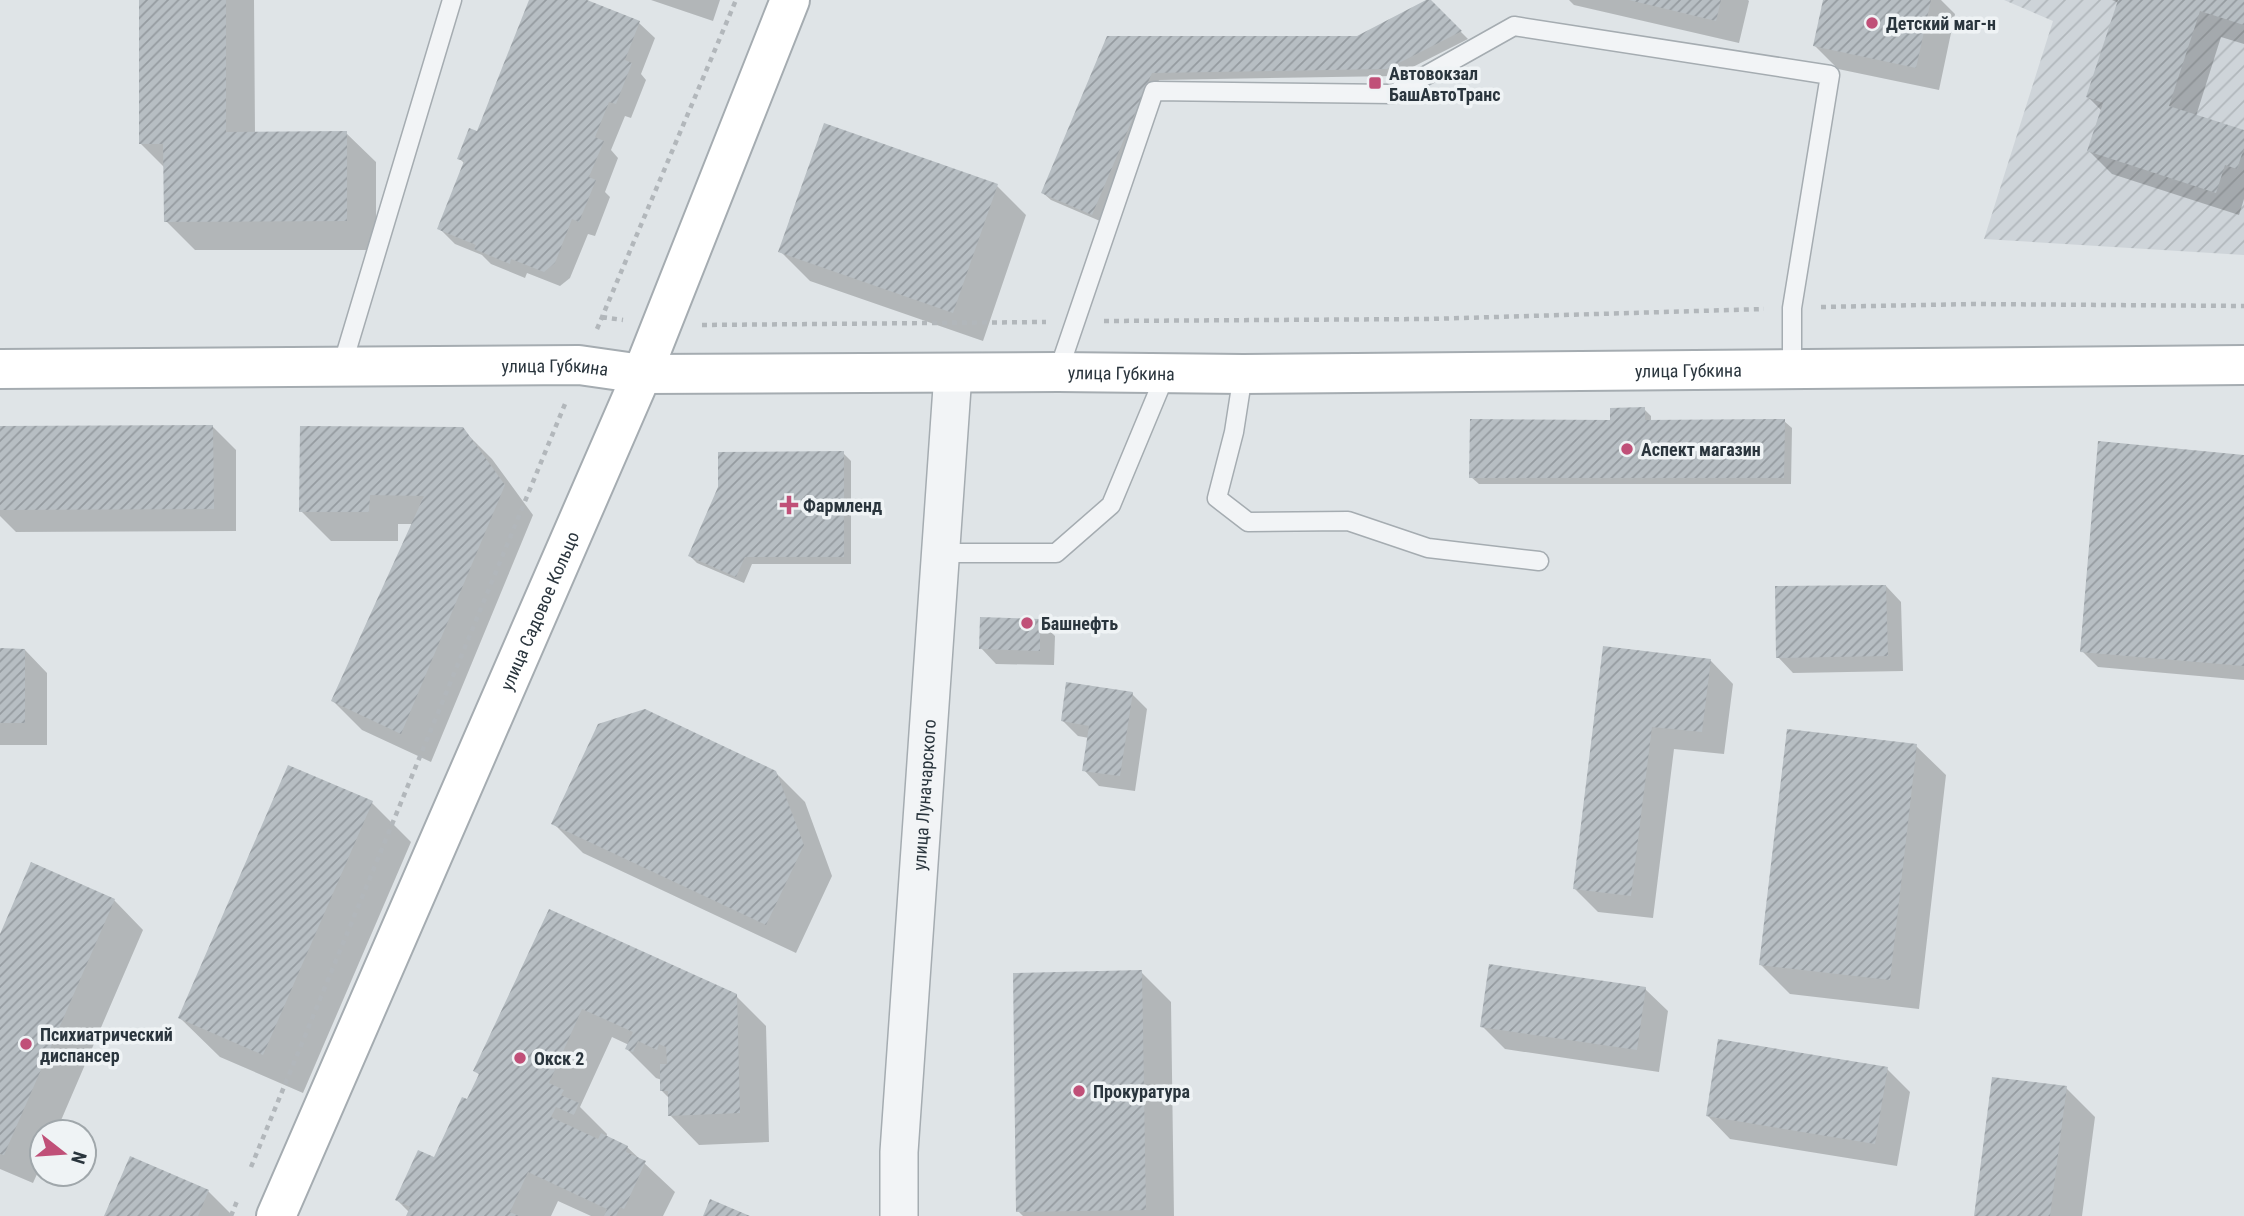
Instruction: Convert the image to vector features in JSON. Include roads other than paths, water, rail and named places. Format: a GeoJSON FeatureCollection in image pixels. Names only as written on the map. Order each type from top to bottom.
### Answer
{"type":"FeatureCollection","features":[{"type":"Feature","properties":{"kind":"street","name":"улица Садовое Кольцо"},"geometry":{"type":"LineString","coordinates":[[276,1216],[642,374],[790,0]]}},
{"type":"Feature","properties":{"kind":"street","name":"улица Губкина"},"geometry":{"type":"LineString","coordinates":[[0,369],[579,365],[642,374],[1243,374],[2244,365]]}},
{"type":"Feature","properties":{"kind":"street","name":"улица Луначарского"},"geometry":{"type":"LineString","coordinates":[[899,1216],[900,1139],[953,373]]}},
{"type":"Feature","properties":{"kind":"lane"},"geometry":{"type":"LineString","coordinates":[[342,366],[452,0]]}},
{"type":"Feature","properties":{"kind":"lane"},"geometry":{"type":"LineString","coordinates":[[1058,372],[1154,91],[1393,94],[1514,26],[1830,75],[1792,308],[1792,369]]}},
{"type":"Feature","properties":{"kind":"lane"},"geometry":{"type":"LineString","coordinates":[[941,553],[1056,553],[1111,505],[1166,373]]}},
{"type":"Feature","properties":{"kind":"lane"},"geometry":{"type":"LineString","coordinates":[[1243,374],[1234,432],[1217,498],[1248,522],[1348,522],[1428,548],[1538,561]]}},
{"type":"Feature","properties":{"kind":"place","name":"Детский маг-н"},"geometry":{"type":"Point","coordinates":[1872,23]}},
{"type":"Feature","properties":{"kind":"place","name":"Автовокзал БашАвтоТранс"},"geometry":{"type":"Point","coordinates":[1375,83]}},
{"type":"Feature","properties":{"kind":"place","name":"Аспект магазин"},"geometry":{"type":"Point","coordinates":[1627,449]}},
{"type":"Feature","properties":{"kind":"place","name":"Фармленд"},"geometry":{"type":"Point","coordinates":[789,505]}},
{"type":"Feature","properties":{"kind":"place","name":"Башнефть"},"geometry":{"type":"Point","coordinates":[1027,623]}},
{"type":"Feature","properties":{"kind":"place","name":"Психиатрический диспансер"},"geometry":{"type":"Point","coordinates":[26,1044]}},
{"type":"Feature","properties":{"kind":"place","name":"Окск 2"},"geometry":{"type":"Point","coordinates":[520,1058]}},
{"type":"Feature","properties":{"kind":"place","name":"Прокуратура"},"geometry":{"type":"Point","coordinates":[1079,1091]}}]}
